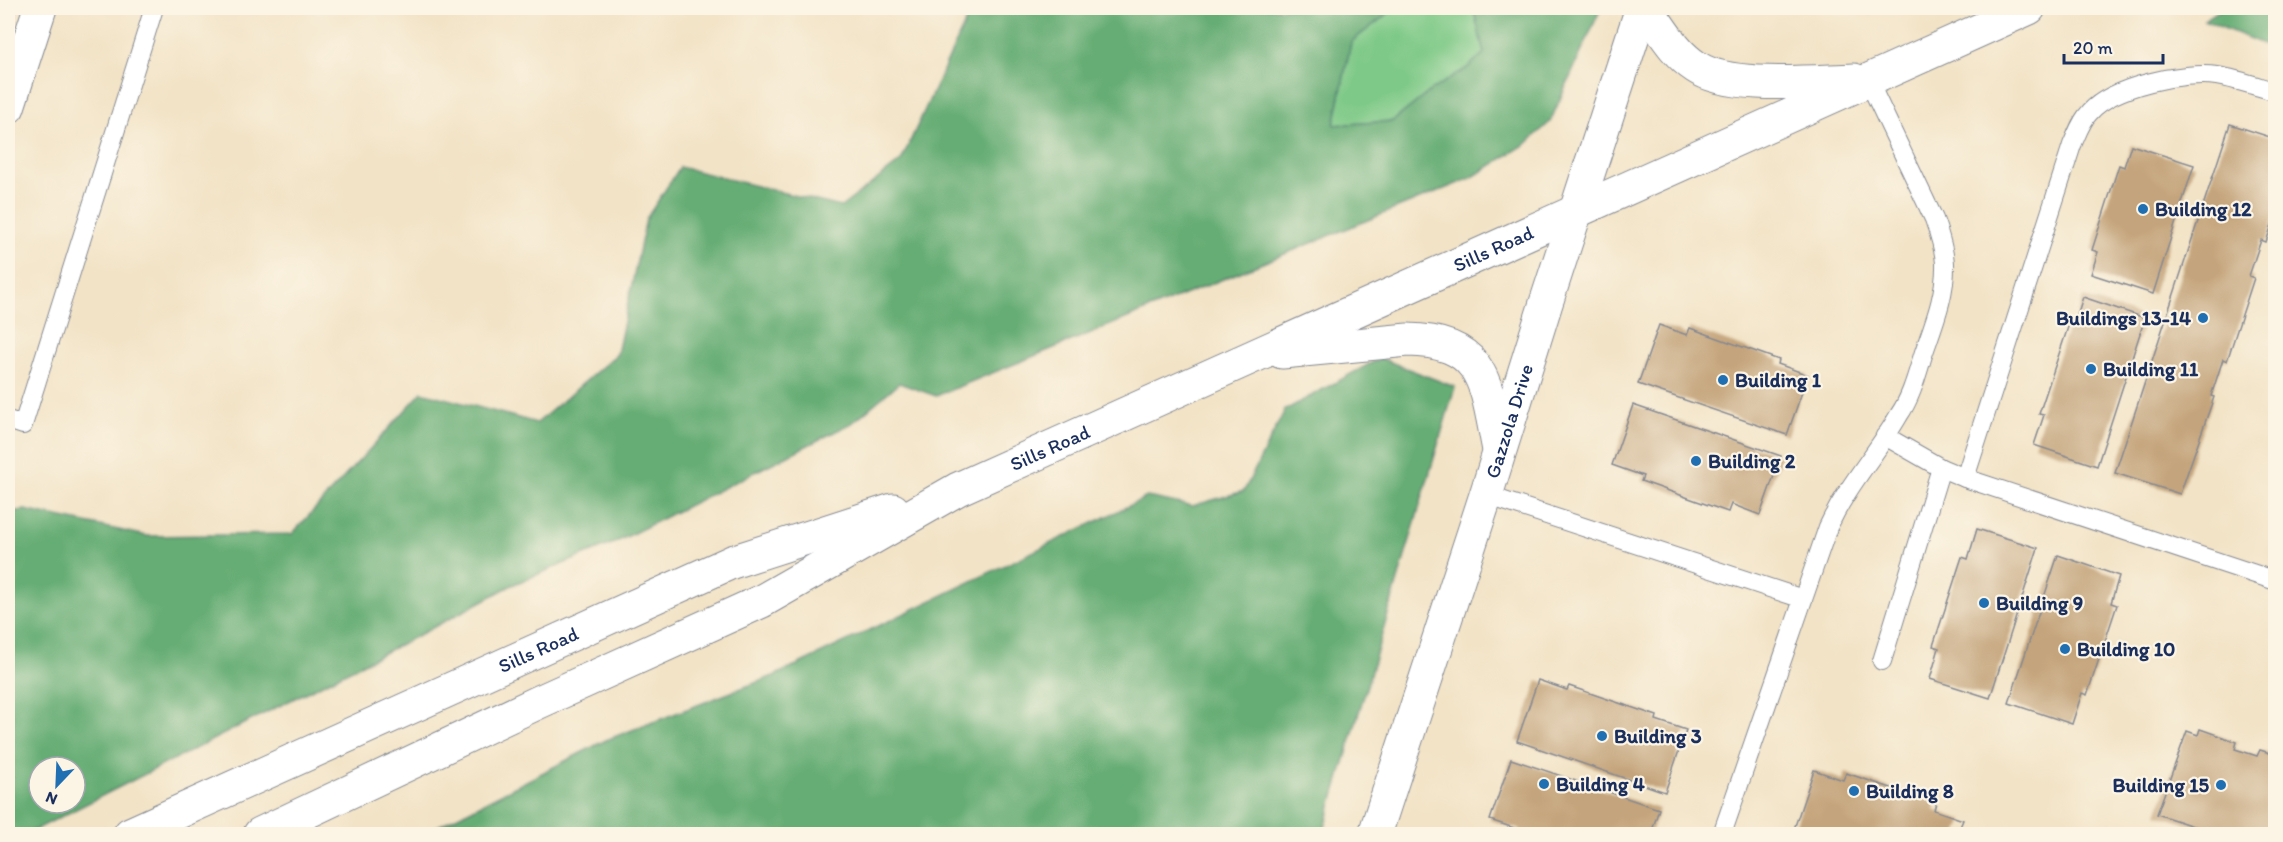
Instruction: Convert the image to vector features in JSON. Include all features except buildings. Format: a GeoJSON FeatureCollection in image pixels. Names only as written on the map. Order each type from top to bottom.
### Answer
{"type":"FeatureCollection","features":[{"type":"Feature","properties":{"kind":"main road"},"geometry":{"type":"LineString","coordinates":[[8,107],[40,8]]}},
{"type":"Feature","properties":{"kind":"main road"},"geometry":{"type":"LineString","coordinates":[[1644,8],[1676,49],[1695,67],[1709,74],[1744,81],[1868,80]]}},
{"type":"Feature","properties":{"kind":"main road","name":"Gazzola Drive"},"geometry":{"type":"LineString","coordinates":[[1375,834],[1644,8]]}},
{"type":"Feature","properties":{"kind":"main road","name":"Sills Road"},"geometry":{"type":"LineString","coordinates":[[260,834],[518,712],[762,601],[957,489],[2029,8]]}},
{"type":"Feature","properties":{"kind":"main road"},"geometry":{"type":"LineString","coordinates":[[1257,354],[1408,340],[1428,340],[1446,345],[1463,354],[1475,365],[1485,382],[1499,450]]}},
{"type":"Feature","properties":{"kind":"main road","name":"Sills Road"},"geometry":{"type":"LineString","coordinates":[[130,834],[732,562],[957,489]]}},
{"type":"Feature","properties":{"kind":"lane"},"geometry":{"type":"LineString","coordinates":[[8,420],[23,425],[154,8]]}},
{"type":"Feature","properties":{"kind":"lane"},"geometry":{"type":"LineString","coordinates":[[1965,478],[2072,145],[2090,111],[2105,100],[2129,90],[2157,81],[2188,76],[2216,76],[2276,92]]}},
{"type":"Feature","properties":{"kind":"lane"},"geometry":{"type":"LineString","coordinates":[[1722,834],[1828,527],[1839,502],[1909,398],[1942,295],[1945,262],[1934,219],[1868,80]]}},
{"type":"Feature","properties":{"kind":"lane"},"geometry":{"type":"LineString","coordinates":[[1885,436],[1941,468],[1965,478],[2276,581]]}},
{"type":"Feature","properties":{"kind":"lane"},"geometry":{"type":"LineString","coordinates":[[1882,661],[1941,468]]}},
{"type":"Feature","properties":{"kind":"lane"},"geometry":{"type":"LineString","coordinates":[[1486,495],[1803,599]]}},
{"type":"Feature","properties":{"kind":"green space"},"geometry":{"type":"Polygon","coordinates":[[[972,8],[1395,8],[1601,8],[1550,122],[1526,144],[1471,178],[936,396],[899,383],[852,423],[614,543],[512,585],[421,634],[87,804],[87,755],[27,755],[27,815],[64,815],[27,834],[8,834],[8,512],[25,510],[147,536],[292,534],[422,392],[537,423],[617,354],[646,219],[680,167],[841,207],[901,161],[972,8]],[[1395,8],[1351,42],[1334,125],[1393,121],[1433,89],[1466,69],[1484,53],[1474,11],[1395,8]]]}},
{"type":"Feature","properties":{"kind":"green space"},"geometry":{"type":"Polygon","coordinates":[[[1395,8],[1474,11],[1484,53],[1466,69],[1433,89],[1393,121],[1334,125],[1351,42],[1395,8]]]}},
{"type":"Feature","properties":{"kind":"green space"},"geometry":{"type":"Polygon","coordinates":[[[2223,8],[2275,8],[2275,49],[2204,20],[2223,8]]]}},
{"type":"Feature","properties":{"kind":"green space"},"geometry":{"type":"Polygon","coordinates":[[[1380,358],[1455,387],[1323,834],[423,834],[606,740],[776,675],[1147,497],[1192,506],[1244,491],[1285,410],[1380,358]]]}},
{"type":"Feature","properties":{"kind":"place","name":"Building 12"},"geometry":{"type":"Point","coordinates":[2143,209]}},
{"type":"Feature","properties":{"kind":"place","name":"Buildings 13-14"},"geometry":{"type":"Point","coordinates":[2203,318]}},
{"type":"Feature","properties":{"kind":"place","name":"Building 11"},"geometry":{"type":"Point","coordinates":[2091,369]}},
{"type":"Feature","properties":{"kind":"place","name":"Building 1"},"geometry":{"type":"Point","coordinates":[1723,380]}},
{"type":"Feature","properties":{"kind":"place","name":"Building 2"},"geometry":{"type":"Point","coordinates":[1696,461]}},
{"type":"Feature","properties":{"kind":"place","name":"Building 9"},"geometry":{"type":"Point","coordinates":[1984,603]}},
{"type":"Feature","properties":{"kind":"place","name":"Building 10"},"geometry":{"type":"Point","coordinates":[2065,649]}},
{"type":"Feature","properties":{"kind":"place","name":"Building 3"},"geometry":{"type":"Point","coordinates":[1602,736]}},
{"type":"Feature","properties":{"kind":"place","name":"Building 4"},"geometry":{"type":"Point","coordinates":[1544,784]}},
{"type":"Feature","properties":{"kind":"place","name":"Building 15"},"geometry":{"type":"Point","coordinates":[2221,785]}},
{"type":"Feature","properties":{"kind":"place","name":"Building 8"},"geometry":{"type":"Point","coordinates":[1854,791]}}]}
